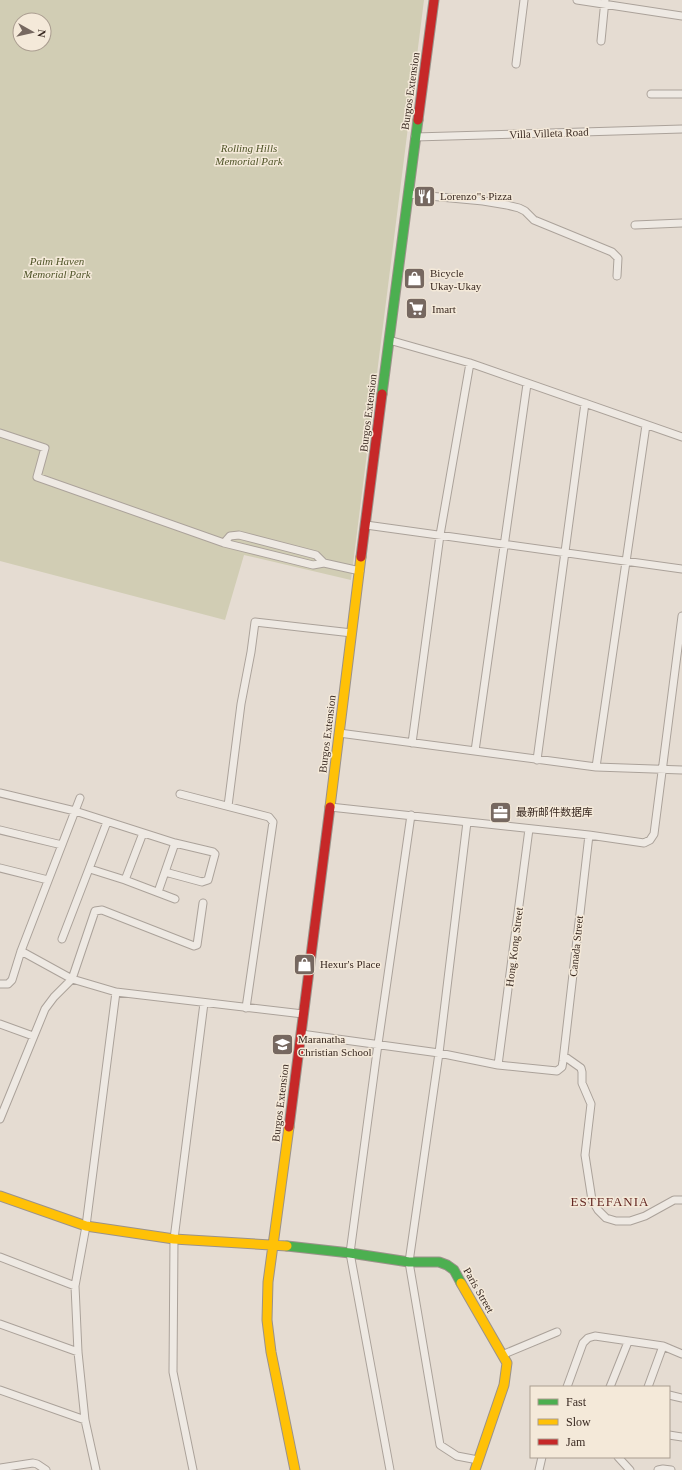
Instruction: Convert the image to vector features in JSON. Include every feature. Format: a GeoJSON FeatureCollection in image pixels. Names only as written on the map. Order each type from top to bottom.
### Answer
{"type":"FeatureCollection","features":[{"type":"Feature","properties":{"kind":"main road","name":"Burgos Extension"},"geometry":{"type":"LineString","coordinates":[[295,1470],[270,1352],[267,1320],[268,1282],[274,1245],[415,137],[434,0]]}},
{"type":"Feature","properties":{"kind":"main road","name":"Paris Street"},"geometry":{"type":"LineString","coordinates":[[0,1196],[86,1226],[174,1239],[274,1245],[350,1253],[409,1262],[439,1262],[447,1265],[454,1270],[507,1363],[504,1385],[475,1470]]}},
{"type":"Feature","properties":{"kind":"street"},"geometry":{"type":"LineString","coordinates":[[516,64],[524,0]]}},
{"type":"Feature","properties":{"kind":"street"},"geometry":{"type":"LineString","coordinates":[[577,0],[605,3],[682,16]]}},
{"type":"Feature","properties":{"kind":"street"},"geometry":{"type":"LineString","coordinates":[[601,41],[605,3]]}},
{"type":"Feature","properties":{"kind":"street"},"geometry":{"type":"LineString","coordinates":[[651,94],[682,94]]}},
{"type":"Feature","properties":{"kind":"street","name":"Villa Villeta Road"},"geometry":{"type":"LineString","coordinates":[[415,137],[682,129]]}},
{"type":"Feature","properties":{"kind":"street"},"geometry":{"type":"LineString","coordinates":[[408,194],[483,201],[519,208],[525,211],[534,220],[612,252],[618,258],[617,276]]}},
{"type":"Feature","properties":{"kind":"street"},"geometry":{"type":"LineString","coordinates":[[635,225],[682,224]]}},
{"type":"Feature","properties":{"kind":"street"},"geometry":{"type":"LineString","coordinates":[[389,340],[470,363],[682,437]]}},
{"type":"Feature","properties":{"kind":"street"},"geometry":{"type":"LineString","coordinates":[[412,743],[440,535],[470,363]]}},
{"type":"Feature","properties":{"kind":"street"},"geometry":{"type":"LineString","coordinates":[[475,751],[527,384]]}},
{"type":"Feature","properties":{"kind":"street"},"geometry":{"type":"LineString","coordinates":[[537,760],[585,403]]}},
{"type":"Feature","properties":{"kind":"street"},"geometry":{"type":"LineString","coordinates":[[596,767],[646,425]]}},
{"type":"Feature","properties":{"kind":"street"},"geometry":{"type":"LineString","coordinates":[[0,433],[45,448],[37,477],[224,543],[314,565],[324,563],[360,571]]}},
{"type":"Feature","properties":{"kind":"street"},"geometry":{"type":"LineString","coordinates":[[366,525],[682,569]]}},
{"type":"Feature","properties":{"kind":"street"},"geometry":{"type":"LineString","coordinates":[[224,543],[230,536],[239,535],[316,555],[324,563]]}},
{"type":"Feature","properties":{"kind":"street"},"geometry":{"type":"LineString","coordinates":[[330,806],[589,835],[644,843],[650,840],[654,834],[682,616]]}},
{"type":"Feature","properties":{"kind":"street"},"geometry":{"type":"LineString","coordinates":[[228,806],[241,704],[255,622],[352,633]]}},
{"type":"Feature","properties":{"kind":"street"},"geometry":{"type":"LineString","coordinates":[[339,734],[596,767],[682,770]]}},
{"type":"Feature","properties":{"kind":"street"},"geometry":{"type":"LineString","coordinates":[[0,793],[75,811],[174,843],[215,854],[208,880],[202,882],[165,872]]}},
{"type":"Feature","properties":{"kind":"street"},"geometry":{"type":"LineString","coordinates":[[180,794],[269,818],[273,822],[246,1008]]}},
{"type":"Feature","properties":{"kind":"street"},"geometry":{"type":"LineString","coordinates":[[0,984],[8,984],[12,980],[21,951],[80,798]]}},
{"type":"Feature","properties":{"kind":"street"},"geometry":{"type":"LineString","coordinates":[[390,1470],[350,1253],[411,816]]}},
{"type":"Feature","properties":{"kind":"street"},"geometry":{"type":"LineString","coordinates":[[62,939],[107,822]]}},
{"type":"Feature","properties":{"kind":"street"},"geometry":{"type":"LineString","coordinates":[[467,822],[438,1053],[409,1262],[440,1445],[457,1456],[478,1460]]}},
{"type":"Feature","properties":{"kind":"street","name":"Hong Kong Street"},"geometry":{"type":"LineString","coordinates":[[498,1065],[529,828]]}},
{"type":"Feature","properties":{"kind":"street"},"geometry":{"type":"LineString","coordinates":[[0,830],[62,845]]}},
{"type":"Feature","properties":{"kind":"street"},"geometry":{"type":"LineString","coordinates":[[125,880],[143,833]]}},
{"type":"Feature","properties":{"kind":"street","name":"Canada Street"},"geometry":{"type":"LineString","coordinates":[[564,1056],[589,835]]}},
{"type":"Feature","properties":{"kind":"street"},"geometry":{"type":"LineString","coordinates":[[158,892],[174,843]]}},
{"type":"Feature","properties":{"kind":"street"},"geometry":{"type":"LineString","coordinates":[[0,868],[48,880]]}},
{"type":"Feature","properties":{"kind":"street"},"geometry":{"type":"LineString","coordinates":[[90,869],[125,880],[175,899]]}},
{"type":"Feature","properties":{"kind":"street"},"geometry":{"type":"LineString","coordinates":[[0,1119],[45,1009],[72,978],[95,911],[102,910],[194,946],[197,945],[203,903]]}},
{"type":"Feature","properties":{"kind":"street"},"geometry":{"type":"LineString","coordinates":[[21,951],[72,978],[116,992],[303,1014]]}},
{"type":"Feature","properties":{"kind":"street"},"geometry":{"type":"LineString","coordinates":[[96,1470],[84,1420],[78,1352],[75,1286],[86,1226],[116,992]]}},
{"type":"Feature","properties":{"kind":"street"},"geometry":{"type":"LineString","coordinates":[[193,1470],[173,1372],[174,1239],[204,1003]]}},
{"type":"Feature","properties":{"kind":"street"},"geometry":{"type":"LineString","coordinates":[[0,1024],[33,1036]]}},
{"type":"Feature","properties":{"kind":"street"},"geometry":{"type":"LineString","coordinates":[[300,1034],[438,1053],[498,1065],[557,1071],[562,1067],[564,1056],[581,1068],[582,1083],[591,1104],[585,1155],[592,1200],[598,1210],[606,1218],[616,1221],[630,1221],[645,1216],[674,1200],[682,1200]]}},
{"type":"Feature","properties":{"kind":"street"},"geometry":{"type":"LineString","coordinates":[[0,1257],[75,1286]]}},
{"type":"Feature","properties":{"kind":"street"},"geometry":{"type":"LineString","coordinates":[[0,1324],[78,1352]]}},
{"type":"Feature","properties":{"kind":"street"},"geometry":{"type":"LineString","coordinates":[[502,1355],[557,1332]]}},
{"type":"Feature","properties":{"kind":"street"},"geometry":{"type":"LineString","coordinates":[[567,1386],[583,1344],[588,1338],[595,1336],[663,1346],[682,1354]]}},
{"type":"Feature","properties":{"kind":"street"},"geometry":{"type":"LineString","coordinates":[[610,1386],[628,1342]]}},
{"type":"Feature","properties":{"kind":"street"},"geometry":{"type":"LineString","coordinates":[[648,1386],[663,1346]]}},
{"type":"Feature","properties":{"kind":"street"},"geometry":{"type":"LineString","coordinates":[[0,1390],[84,1420]]}},
{"type":"Feature","properties":{"kind":"street"},"geometry":{"type":"LineString","coordinates":[[670,1395],[682,1398]]}},
{"type":"Feature","properties":{"kind":"street"},"geometry":{"type":"LineString","coordinates":[[670,1435],[682,1437]]}},
{"type":"Feature","properties":{"kind":"street"},"geometry":{"type":"LineString","coordinates":[[538,1470],[542,1458]]}},
{"type":"Feature","properties":{"kind":"street"},"geometry":{"type":"LineString","coordinates":[[621,1458],[630,1470]]}},
{"type":"Feature","properties":{"kind":"street"},"geometry":{"type":"LineString","coordinates":[[0,1468],[32,1463],[37,1464],[46,1470]]}},
{"type":"Feature","properties":{"kind":"street"},"geometry":{"type":"LineString","coordinates":[[658,1470],[671,1470]]}},
{"type":"Feature","properties":{"kind":"green space","name":"Rolling Hills Memorial Park"},"geometry":{"type":"Polygon","coordinates":[[[0,0],[424,0],[351,580],[244,555],[225,620],[0,561],[0,0]]]}},
{"type":"Feature","properties":{"kind":"traffic: fast"},"geometry":{"type":"LineString","coordinates":[[382,394],[418,120]]}},
{"type":"Feature","properties":{"kind":"traffic: fast"},"geometry":{"type":"LineString","coordinates":[[287,1246],[350,1253],[409,1262],[439,1262],[454,1270],[461,1283]]}},
{"type":"Feature","properties":{"kind":"traffic: slow"},"geometry":{"type":"LineString","coordinates":[[330,807],[361,557]]}},
{"type":"Feature","properties":{"kind":"traffic: slow"},"geometry":{"type":"LineString","coordinates":[[289,1127],[268,1282],[267,1320],[271,1352],[295,1470]]}},
{"type":"Feature","properties":{"kind":"traffic: slow"},"geometry":{"type":"LineString","coordinates":[[0,1196],[86,1226],[174,1239],[287,1246]]}},
{"type":"Feature","properties":{"kind":"traffic: slow"},"geometry":{"type":"LineString","coordinates":[[461,1283],[507,1363],[504,1385],[475,1470]]}},
{"type":"Feature","properties":{"kind":"traffic: jam"},"geometry":{"type":"LineString","coordinates":[[418,120],[434,0]]}},
{"type":"Feature","properties":{"kind":"traffic: jam"},"geometry":{"type":"LineString","coordinates":[[361,557],[382,394]]}},
{"type":"Feature","properties":{"kind":"traffic: jam"},"geometry":{"type":"LineString","coordinates":[[289,1127],[330,807]]}},
{"type":"Feature","properties":{"kind":"place","name":"Lorenzo\"s Pizza"},"geometry":{"type":"Point","coordinates":[424,196]}},
{"type":"Feature","properties":{"kind":"place","name":"Bicycle Ukay-Ukay"},"geometry":{"type":"Point","coordinates":[414,279]}},
{"type":"Feature","properties":{"kind":"place","name":"Imart"},"geometry":{"type":"Point","coordinates":[416,309]}},
{"type":"Feature","properties":{"kind":"place","name":"最新邮件数据库"},"geometry":{"type":"Point","coordinates":[500,812]}},
{"type":"Feature","properties":{"kind":"place","name":"Hexur's Place"},"geometry":{"type":"Point","coordinates":[305,964]}},
{"type":"Feature","properties":{"kind":"place","name":"Maranatha Christian School"},"geometry":{"type":"Point","coordinates":[282,1045]}},
{"type":"Feature","properties":{"kind":"district","name":"ESTEFANIA"},"geometry":{"type":"Point","coordinates":[610,1201]}},
{"type":"Feature","properties":{"kind":"park label","name":"Palm Haven Memorial Park"},"geometry":{"type":"Point","coordinates":[57,267]}}]}
